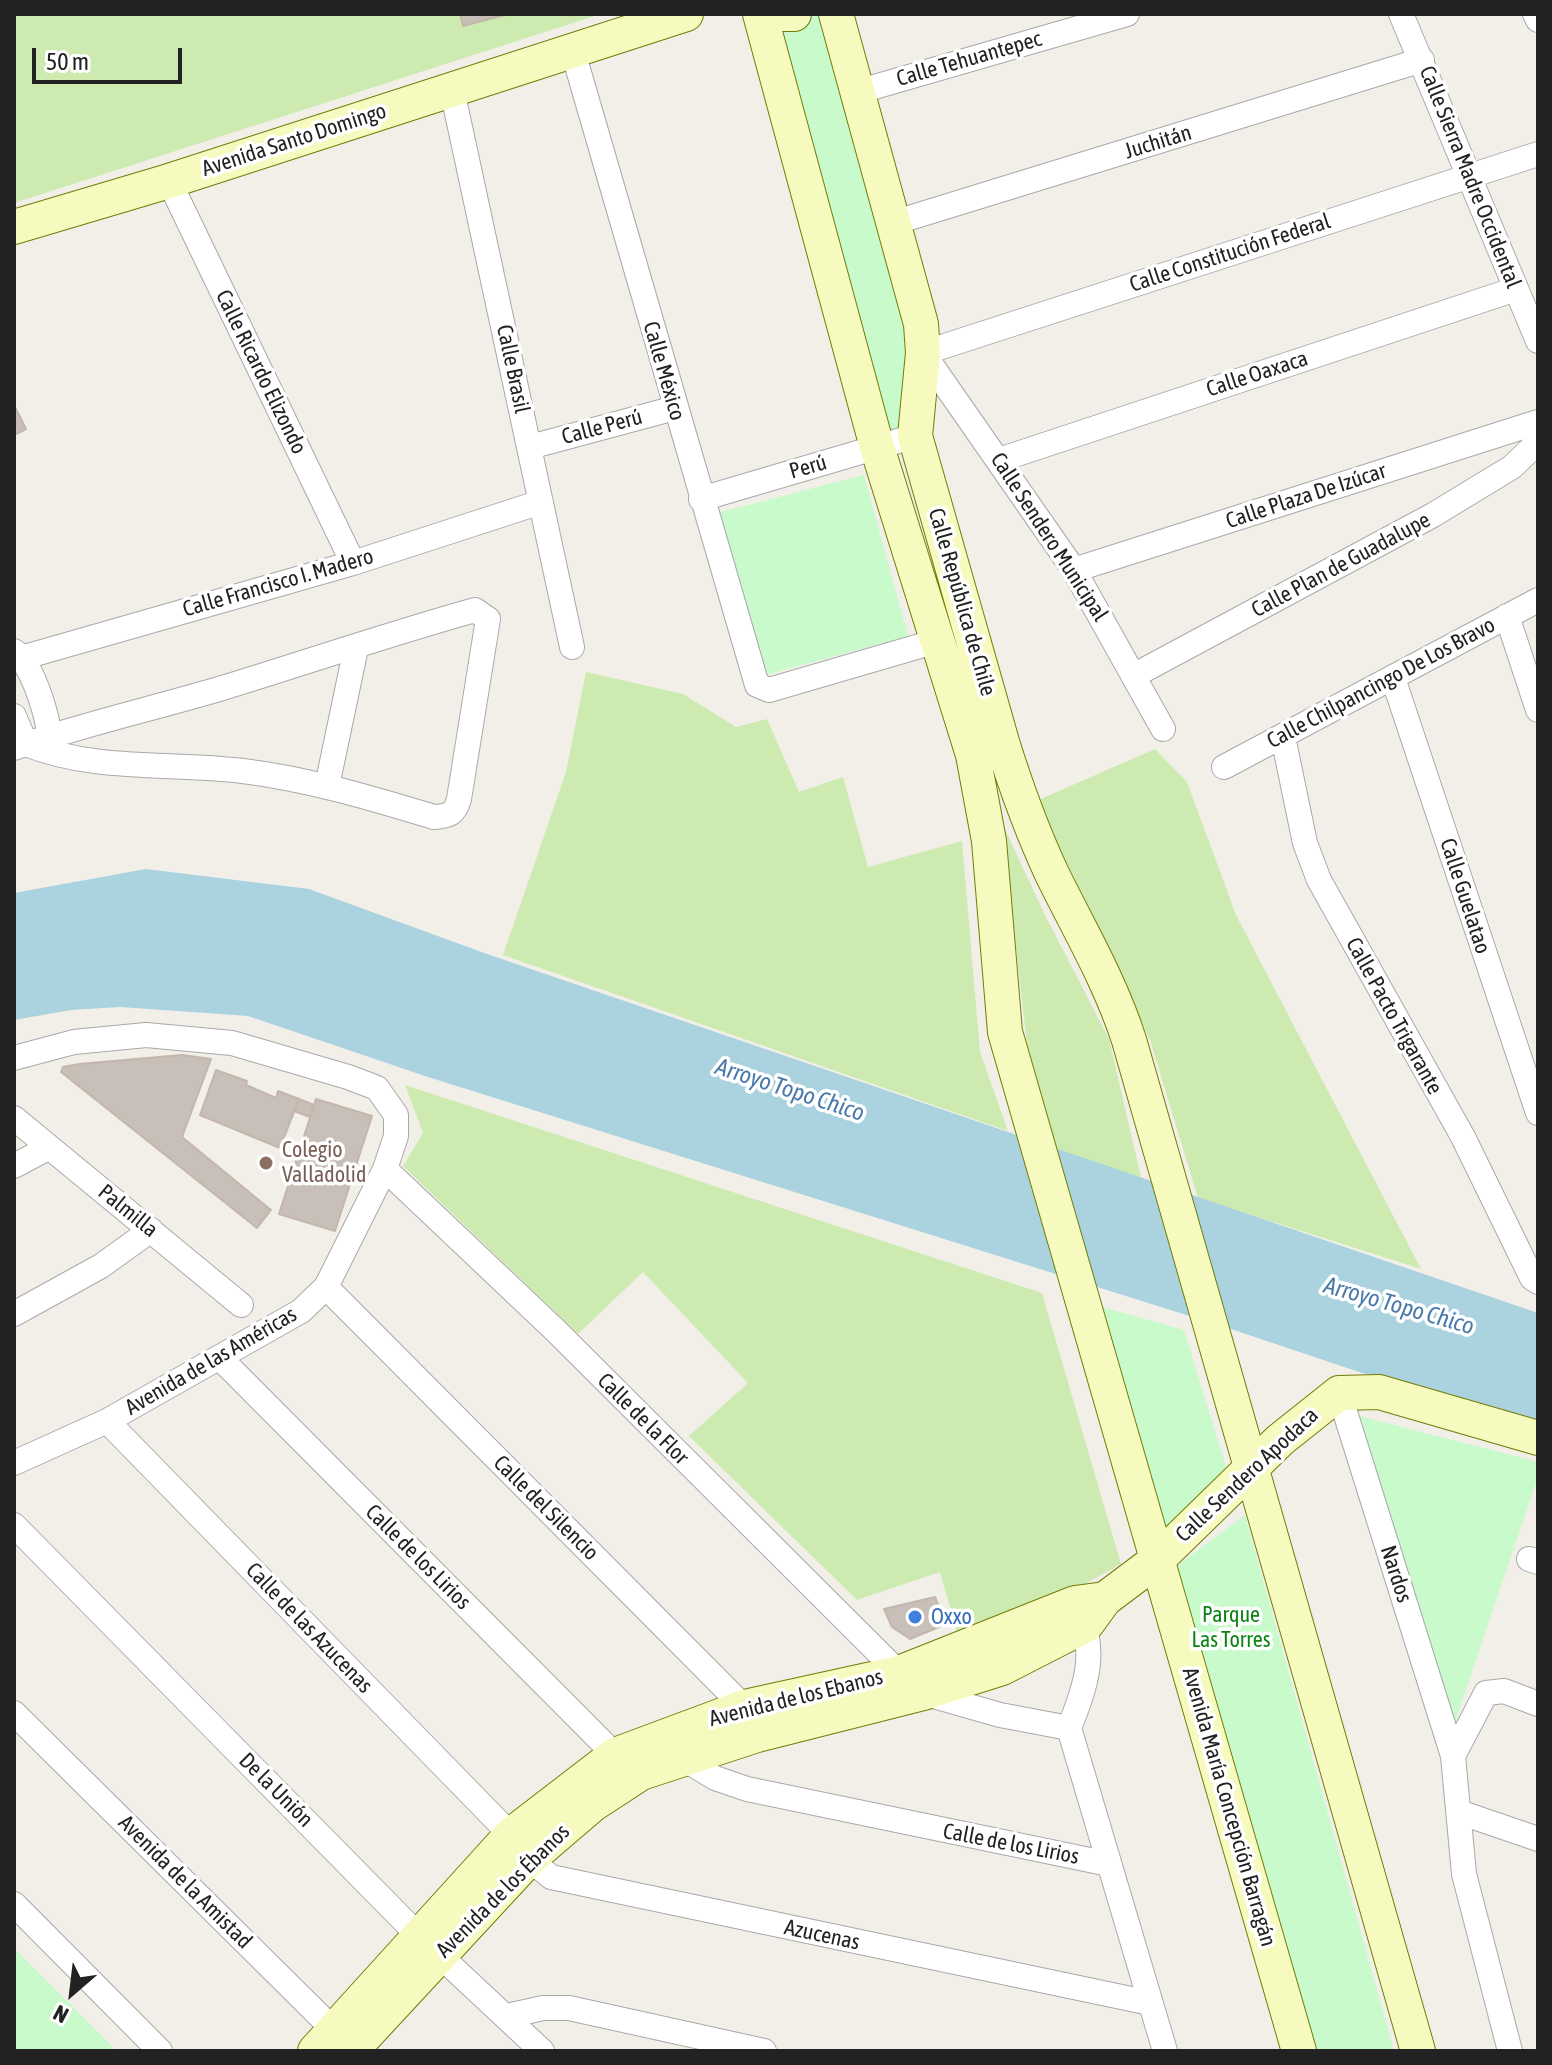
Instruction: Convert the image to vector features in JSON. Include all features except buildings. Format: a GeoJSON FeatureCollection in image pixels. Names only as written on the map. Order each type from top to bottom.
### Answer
{"type":"FeatureCollection","features":[{"type":"Feature","properties":{"kind":"street","name":"Avenida Santo Domingo"},"geometry":{"type":"LineString","coordinates":[[14,227],[169,181],[686,14]]}},
{"type":"Feature","properties":{"kind":"street","name":"Calle República de Chile"},"geometry":{"type":"LineString","coordinates":[[760,14],[877,447],[981,789],[1000,1005],[1036,1146],[1078,1287]]}},
{"type":"Feature","properties":{"kind":"street"},"geometry":{"type":"LineString","coordinates":[[779,14],[794,14]]}},
{"type":"Feature","properties":{"kind":"street","name":"Calle República de Chile"},"geometry":{"type":"LineString","coordinates":[[836,14],[914,289],[923,353],[915,436],[1016,787],[1052,872],[1115,998],[1251,1470]]}},
{"type":"Feature","properties":{"kind":"street","name":"Calle Tehuantepec"},"geometry":{"type":"LineString","coordinates":[[857,92],[1127,14]]}},
{"type":"Feature","properties":{"kind":"street","name":"Calle Sierra Madre Occidental"},"geometry":{"type":"LineString","coordinates":[[1401,14],[1538,341]]}},
{"type":"Feature","properties":{"kind":"street","name":"Calle México"},"geometry":{"type":"LineString","coordinates":[[573,52],[701,499],[760,689],[769,690],[937,641]]}},
{"type":"Feature","properties":{"kind":"street","name":"Juchitán"},"geometry":{"type":"LineString","coordinates":[[893,223],[1422,60]]}},
{"type":"Feature","properties":{"kind":"street","name":"Calle Brasil"},"geometry":{"type":"LineString","coordinates":[[452,90],[572,647]]}},
{"type":"Feature","properties":{"kind":"street","name":"Calle Constitución Federal"},"geometry":{"type":"LineString","coordinates":[[923,353],[1538,154]]}},
{"type":"Feature","properties":{"kind":"street","name":"Calle Ricardo Elizondo"},"geometry":{"type":"LineString","coordinates":[[169,181],[353,563]]}},
{"type":"Feature","properties":{"kind":"street","name":"Calle Oaxaca"},"geometry":{"type":"LineString","coordinates":[[999,460],[1516,289]]}},
{"type":"Feature","properties":{"kind":"street","name":"Calle Sendero Municipal"},"geometry":{"type":"LineString","coordinates":[[923,353],[1074,570],[1163,729]]}},
{"type":"Feature","properties":{"kind":"street","name":"Calle Perú"},"geometry":{"type":"LineString","coordinates":[[530,447],[675,408]]}},
{"type":"Feature","properties":{"kind":"street","name":"Calle Plaza De Izúcar"},"geometry":{"type":"LineString","coordinates":[[1074,570],[1538,422]]}},
{"type":"Feature","properties":{"kind":"street","name":"Perú"},"geometry":{"type":"LineString","coordinates":[[701,499],[915,436]]}},
{"type":"Feature","properties":{"kind":"street","name":"Calle Plan de Guadalupe"},"geometry":{"type":"LineString","coordinates":[[1135,675],[1433,515],[1512,467],[1538,442]]}},
{"type":"Feature","properties":{"kind":"street","name":"Calle Francisco I. Madero"},"geometry":{"type":"LineString","coordinates":[[17,656],[353,563],[541,502]]}},
{"type":"Feature","properties":{"kind":"street","name":"Calle Chilpancingo De Los Bravo"},"geometry":{"type":"LineString","coordinates":[[1224,767],[1538,600]]}},
{"type":"Feature","properties":{"kind":"street"},"geometry":{"type":"LineString","coordinates":[[14,716],[35,745],[95,764],[244,771],[327,786],[434,817],[452,814],[459,799],[488,619],[475,610],[35,745]]}},
{"type":"Feature","properties":{"kind":"street"},"geometry":{"type":"LineString","coordinates":[[1507,616],[1536,695]]}},
{"type":"Feature","properties":{"kind":"street"},"geometry":{"type":"LineString","coordinates":[[327,786],[356,648]]}},
{"type":"Feature","properties":{"kind":"street"},"geometry":{"type":"LineString","coordinates":[[17,656],[35,745]]}},
{"type":"Feature","properties":{"kind":"street","name":"Calle Guelatao"},"geometry":{"type":"LineString","coordinates":[[1393,678],[1538,1113]]}},
{"type":"Feature","properties":{"kind":"street","name":"Calle Pacto Trigarante"},"geometry":{"type":"LineString","coordinates":[[1283,737],[1305,843],[1319,880],[1463,1137],[1532,1278],[1538,1282]]}},
{"type":"Feature","properties":{"kind":"street","name":"Avenida de las Américas"},"geometry":{"type":"LineString","coordinates":[[14,1058],[74,1042],[146,1035],[232,1043],[377,1088],[396,1115],[396,1136],[385,1169],[326,1287],[301,1311],[107,1421],[14,1463]]}},
{"type":"Feature","properties":{"kind":"street","name":"Palmilla"},"geometry":{"type":"LineString","coordinates":[[14,1118],[241,1305]]}},
{"type":"Feature","properties":{"kind":"street"},"geometry":{"type":"LineString","coordinates":[[14,1166],[48,1148]]}},
{"type":"Feature","properties":{"kind":"street","name":"Calle de la Flor"},"geometry":{"type":"LineString","coordinates":[[385,1169],[555,1330],[911,1683]]}},
{"type":"Feature","properties":{"kind":"street"},"geometry":{"type":"LineString","coordinates":[[14,1314],[101,1266],[151,1230]]}},
{"type":"Feature","properties":{"kind":"street","name":"Calle del Silencio"},"geometry":{"type":"LineString","coordinates":[[326,1287],[750,1721]]}},
{"type":"Feature","properties":{"kind":"street","name":"Avenida María Concepción Barragán"},"geometry":{"type":"LineString","coordinates":[[1078,1287],[1299,2051]]}},
{"type":"Feature","properties":{"kind":"street","name":"Calle de los Lirios"},"geometry":{"type":"LineString","coordinates":[[221,1359],[615,1755]]}},
{"type":"Feature","properties":{"kind":"street"},"geometry":{"type":"LineString","coordinates":[[1339,1393],[1379,1392],[1538,1438]]}},
{"type":"Feature","properties":{"kind":"street","name":"Calle Sendero Apodaca"},"geometry":{"type":"LineString","coordinates":[[1157,1560],[1314,1409],[1339,1393]]}},
{"type":"Feature","properties":{"kind":"street","name":"Nardos"},"geometry":{"type":"LineString","coordinates":[[1339,1393],[1453,1756],[1464,1874],[1510,2051]]}},
{"type":"Feature","properties":{"kind":"street","name":"Calle de las Azucenas"},"geometry":{"type":"LineString","coordinates":[[107,1421],[520,1847]]}},
{"type":"Feature","properties":{"kind":"street"},"geometry":{"type":"LineString","coordinates":[[1251,1470],[1418,2051]]}},
{"type":"Feature","properties":{"kind":"street","name":"De la Unión"},"geometry":{"type":"LineString","coordinates":[[14,1525],[430,1946],[542,2051]]}},
{"type":"Feature","properties":{"kind":"street"},"geometry":{"type":"LineString","coordinates":[[1157,1560],[1089,1609],[1090,1662],[1069,1728],[1165,2051]]}},
{"type":"Feature","properties":{"kind":"street","name":"Avenida de los Ébanos"},"geometry":{"type":"LineString","coordinates":[[342,2046],[520,1847],[641,1773],[684,1759],[750,1721],[911,1683],[1002,1668],[1089,1609]]}},
{"type":"Feature","properties":{"kind":"street"},"geometry":{"type":"LineString","coordinates":[[911,1683],[1000,1715],[1069,1728]]}},
{"type":"Feature","properties":{"kind":"street"},"geometry":{"type":"LineString","coordinates":[[1453,1756],[1486,1693],[1504,1691],[1538,1704]]}},
{"type":"Feature","properties":{"kind":"street","name":"Avenida de la Amistad"},"geometry":{"type":"LineString","coordinates":[[14,1713],[342,2046]]}},
{"type":"Feature","properties":{"kind":"street","name":"Avenida de los Ebanos"},"geometry":{"type":"LineString","coordinates":[[520,1847],[615,1755],[750,1721]]}},
{"type":"Feature","properties":{"kind":"street","name":"Calle de los Lirios"},"geometry":{"type":"LineString","coordinates":[[684,1759],[715,1778],[747,1789],[1109,1864]]}},
{"type":"Feature","properties":{"kind":"street"},"geometry":{"type":"LineString","coordinates":[[1459,1812],[1538,1839]]}},
{"type":"Feature","properties":{"kind":"street","name":"Azucenas"},"geometry":{"type":"LineString","coordinates":[[520,1847],[551,1877],[575,1884],[1150,2003]]}},
{"type":"Feature","properties":{"kind":"street"},"geometry":{"type":"LineString","coordinates":[[14,1904],[160,2051]]}},
{"type":"Feature","properties":{"kind":"street"},"geometry":{"type":"LineString","coordinates":[[507,2016],[543,2008],[569,2008],[764,2051]]}},
{"type":"Feature","properties":{"kind":"green space"},"geometry":{"type":"Polygon","coordinates":[[[14,14],[601,14],[14,203],[14,14]]]}},
{"type":"Feature","properties":{"kind":"green space"},"geometry":{"type":"Polygon","coordinates":[[[823,14],[916,366],[902,432],[888,435],[775,29],[823,14]]]}},
{"type":"Feature","properties":{"kind":"green space"},"geometry":{"type":"Polygon","coordinates":[[[864,475],[908,636],[762,676],[717,513],[864,475]]]}},
{"type":"Feature","properties":{"kind":"green space"},"geometry":{"type":"Polygon","coordinates":[[[586,672],[683,694],[736,727],[767,719],[799,792],[843,777],[868,867],[962,841],[980,1052],[1008,1131],[503,955],[566,772],[586,672]]]}},
{"type":"Feature","properties":{"kind":"green space"},"geometry":{"type":"Polygon","coordinates":[[[1155,749],[1187,782],[1236,915],[1421,1269],[1198,1198],[1150,1040],[1036,801],[1155,749]]]}},
{"type":"Feature","properties":{"kind":"green space"},"geometry":{"type":"Polygon","coordinates":[[[1002,823],[1109,1039],[1141,1177],[1058,1157],[1029,1063],[1002,823]]]}},
{"type":"Feature","properties":{"kind":"green space"},"geometry":{"type":"Polygon","coordinates":[[[405,1085],[1042,1293],[1121,1564],[1083,1585],[957,1632],[940,1572],[857,1600],[689,1436],[748,1383],[643,1272],[578,1334],[403,1166],[423,1133],[405,1085]]]}},
{"type":"Feature","properties":{"kind":"green space"},"geometry":{"type":"Polygon","coordinates":[[[1099,1306],[1184,1330],[1229,1477],[1160,1542],[1099,1306]]]}},
{"type":"Feature","properties":{"kind":"green space"},"geometry":{"type":"Polygon","coordinates":[[[1356,1415],[1538,1462],[1538,1477],[1454,1725],[1356,1415]]]}},
{"type":"Feature","properties":{"kind":"green space","name":"Parque Las Torres"},"geometry":{"type":"Polygon","coordinates":[[[1245,1515],[1394,2051],[1305,2051],[1170,1571],[1245,1515]]]}},
{"type":"Feature","properties":{"kind":"green space"},"geometry":{"type":"Polygon","coordinates":[[[14,1948],[117,2051],[14,2051],[14,1948]]]}},
{"type":"Feature","properties":{"kind":"water","name":"Arroyo Topo Chico"},"geometry":{"type":"Polygon","coordinates":[[[146,869],[309,889],[487,954],[1538,1313],[1538,1432],[1231,1329],[428,1077],[248,1016],[120,1007],[71,1010],[14,1020],[14,893],[146,869]]]}},
{"type":"Feature","properties":{"kind":"place","name":"Colegio Valladolid"},"geometry":{"type":"Point","coordinates":[266,1163]}},
{"type":"Feature","properties":{"kind":"place","name":"Oxxo"},"geometry":{"type":"Point","coordinates":[915,1617]}}]}
